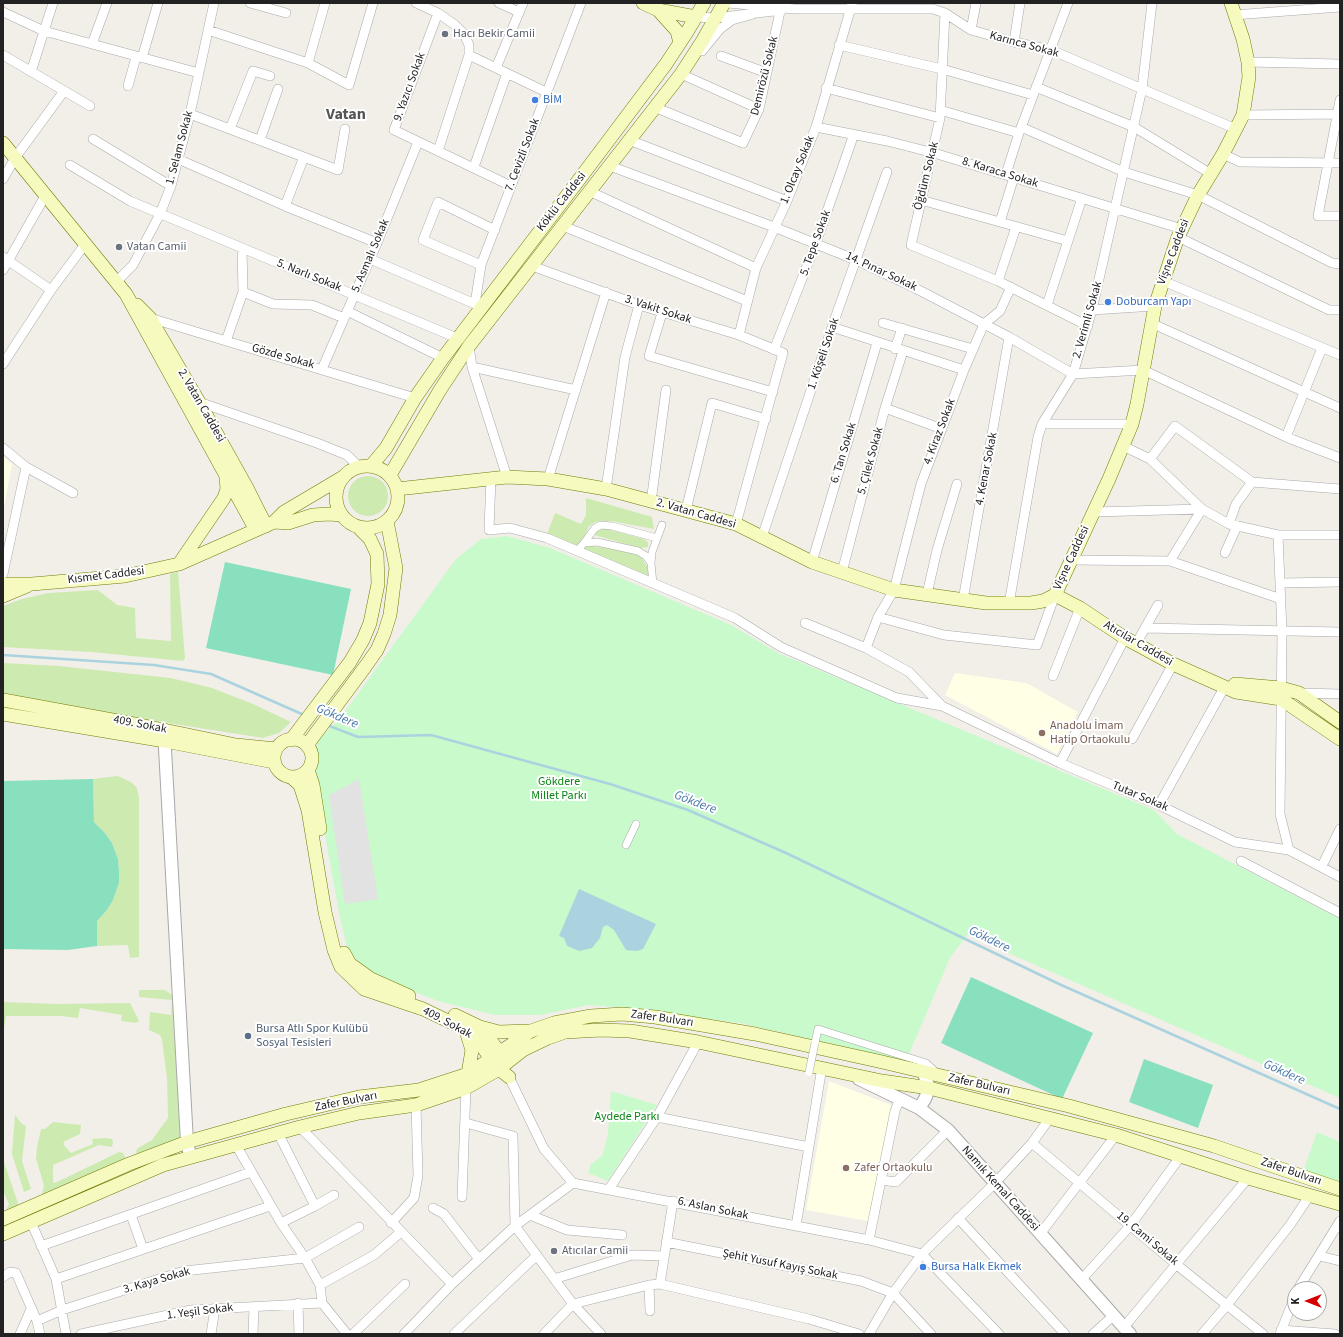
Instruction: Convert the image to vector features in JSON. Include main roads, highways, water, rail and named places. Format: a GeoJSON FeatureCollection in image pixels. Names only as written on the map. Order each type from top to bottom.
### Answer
{"type":"FeatureCollection","features":[{"type":"Feature","properties":{"kind":"main road"},"geometry":{"type":"LineString","coordinates":[[643,3],[658,10],[696,17]]}},
{"type":"Feature","properties":{"kind":"main road","name":"Köklü Caddesi"},"geometry":{"type":"LineString","coordinates":[[365,466],[386,448],[415,398],[458,338],[478,305],[576,185],[680,43],[704,3]]}},
{"type":"Feature","properties":{"kind":"main road","name":"Köklü Caddesi"},"geometry":{"type":"LineString","coordinates":[[390,475],[440,390],[469,346],[681,74],[724,3]]}},
{"type":"Feature","properties":{"kind":"main road","name":"Vişne Caddesi"},"geometry":{"type":"LineString","coordinates":[[1055,595],[1094,512],[1132,424],[1155,306],[1180,233],[1198,195],[1223,154],[1243,115],[1249,77],[1248,62],[1243,39],[1233,9]]}},
{"type":"Feature","properties":{"kind":"main road"},"geometry":{"type":"LineString","coordinates":[[658,10],[677,31],[680,43]]}},
{"type":"Feature","properties":{"kind":"main road","name":"2. Vatan Caddesi"},"geometry":{"type":"LineString","coordinates":[[3,143],[45,196],[117,281],[126,294],[226,475],[265,526]]}},
{"type":"Feature","properties":{"kind":"main road","name":"2. Vatan Caddesi"},"geometry":{"type":"LineString","coordinates":[[126,294],[150,318],[247,488],[265,526]]}},
{"type":"Feature","properties":{"kind":"main road"},"geometry":{"type":"LineString","coordinates":[[265,526],[284,512],[343,477],[351,470],[365,466],[381,468],[390,475],[397,489],[398,504],[394,513],[387,521],[374,527],[358,527]]}},
{"type":"Feature","properties":{"kind":"main road"},"geometry":{"type":"LineString","coordinates":[[179,564],[224,498],[226,489],[226,475]]}},
{"type":"Feature","properties":{"kind":"main road"},"geometry":{"type":"LineString","coordinates":[[343,477],[338,486],[336,496],[338,506],[342,515],[358,527],[370,539],[377,554],[379,568],[374,605],[370,624],[363,640],[350,662],[293,737],[280,745],[275,756],[280,772],[291,777],[297,777],[308,770],[312,758],[309,744],[377,650],[386,628],[396,568],[387,521]]}},
{"type":"Feature","properties":{"kind":"main road","name":"2. Vatan Caddesi"},"geometry":{"type":"LineString","coordinates":[[397,489],[507,477],[548,480],[606,489],[736,524],[812,562],[894,590],[986,603],[1009,604],[1043,601],[1055,595]]}},
{"type":"Feature","properties":{"kind":"main road"},"geometry":{"type":"LineString","coordinates":[[265,526],[288,523],[313,515],[342,515]]}},
{"type":"Feature","properties":{"kind":"main road","name":"Kısmet Caddesi"},"geometry":{"type":"LineString","coordinates":[[32,584],[125,576],[179,564],[265,526]]}},
{"type":"Feature","properties":{"kind":"main road"},"geometry":{"type":"LineString","coordinates":[[3,584],[32,584]]}},
{"type":"Feature","properties":{"kind":"main road"},"geometry":{"type":"LineString","coordinates":[[3,596],[32,584]]}},
{"type":"Feature","properties":{"kind":"main road","name":"Atıcılar Caddesi"},"geometry":{"type":"LineString","coordinates":[[1055,595],[1080,608],[1130,641],[1173,664],[1224,688],[1236,692],[1299,693],[1340,722]]}},
{"type":"Feature","properties":{"kind":"main road","name":"Atıcılar Caddesi"},"geometry":{"type":"LineString","coordinates":[[1281,693],[1340,739]]}},
{"type":"Feature","properties":{"kind":"main road","name":"409. Sokak"},"geometry":{"type":"LineString","coordinates":[[3,700],[164,735],[275,756]]}},
{"type":"Feature","properties":{"kind":"main road","name":"409. Sokak"},"geometry":{"type":"LineString","coordinates":[[3,714],[164,735]]}},
{"type":"Feature","properties":{"kind":"main road"},"geometry":{"type":"LineString","coordinates":[[293,737],[309,744]]}},
{"type":"Feature","properties":{"kind":"main road","name":"409. Sokak"},"geometry":{"type":"LineString","coordinates":[[308,770],[317,807],[331,913],[339,946],[350,964],[383,986],[480,1027],[502,1064]]}},
{"type":"Feature","properties":{"kind":"main road","name":"409. Sokak"},"geometry":{"type":"LineString","coordinates":[[291,777],[300,785],[308,810],[325,912],[334,950],[342,967],[364,989],[423,1009],[465,1029],[502,1064]]}},
{"type":"Feature","properties":{"kind":"main road","name":"Zafer Bulvarı"},"geometry":{"type":"LineString","coordinates":[[3,1219],[129,1164],[187,1142],[286,1114],[359,1097],[419,1090],[502,1064],[531,1031],[554,1023],[590,1016],[622,1014],[655,1017],[755,1034],[923,1071],[1070,1106],[1214,1146],[1340,1189]]}},
{"type":"Feature","properties":{"kind":"main road"},"geometry":{"type":"LineString","coordinates":[[480,1027],[499,1032],[531,1031]]}},
{"type":"Feature","properties":{"kind":"main road"},"geometry":{"type":"LineString","coordinates":[[465,1029],[470,1039],[472,1050],[468,1074]]}},
{"type":"Feature","properties":{"kind":"main road","name":"Zafer Bulvarı"},"geometry":{"type":"LineString","coordinates":[[3,1234],[134,1176],[190,1156],[359,1113],[416,1105],[466,1088],[523,1050],[548,1038],[564,1032],[601,1030],[630,1031],[698,1042],[822,1067],[882,1081],[929,1088],[1116,1135],[1248,1178],[1340,1204]]}},
{"type":"Feature","properties":{"kind":"water"},"geometry":{"type":"Polygon","coordinates":[[[579,889],[656,924],[643,949],[637,951],[626,950],[614,930],[607,925],[603,927],[600,938],[592,948],[579,951],[567,946],[564,938],[559,936],[579,889]]]}},
{"type":"Feature","properties":{"kind":"waterway","name":"Gökdere"},"geometry":{"type":"LineString","coordinates":[[3,655],[154,665],[211,674],[304,715]]}},
{"type":"Feature","properties":{"kind":"waterway","name":"Gökdere"},"geometry":{"type":"LineString","coordinates":[[327,725],[358,737],[431,735],[610,784],[688,810],[786,853],[1059,984],[1340,1109]]}},
{"type":"Feature","properties":{"kind":"place","name":"Hacı Bekir Camii"},"geometry":{"type":"Point","coordinates":[445,34]}},
{"type":"Feature","properties":{"kind":"place","name":"BİM"},"geometry":{"type":"Point","coordinates":[535,100]}},
{"type":"Feature","properties":{"kind":"place","name":"Vatan Camii"},"geometry":{"type":"Point","coordinates":[119,247]}},
{"type":"Feature","properties":{"kind":"place","name":"Doburcam Yapı"},"geometry":{"type":"Point","coordinates":[1108,302]}},
{"type":"Feature","properties":{"kind":"place","name":"Anadolu İmam Hatip Ortaokulu"},"geometry":{"type":"Point","coordinates":[1042,733]}},
{"type":"Feature","properties":{"kind":"place","name":"Bursa Atlı Spor Kulübü Sosyal Tesisleri"},"geometry":{"type":"Point","coordinates":[248,1036]}},
{"type":"Feature","properties":{"kind":"place","name":"Zafer Ortaokulu"},"geometry":{"type":"Point","coordinates":[846,1168]}},
{"type":"Feature","properties":{"kind":"place","name":"Atıcılar Camii"},"geometry":{"type":"Point","coordinates":[554,1251]}},
{"type":"Feature","properties":{"kind":"place","name":"Bursa Halk Ekmek"},"geometry":{"type":"Point","coordinates":[923,1267]}},
{"type":"Feature","properties":{"kind":"district","name":"Vatan"},"geometry":{"type":"Point","coordinates":[346,115]}},
{"type":"Feature","properties":{"kind":"park label","name":"Gökdere Millet Parkı"},"geometry":{"type":"Point","coordinates":[559,789]}},
{"type":"Feature","properties":{"kind":"park label","name":"Aydede Parkı"},"geometry":{"type":"Point","coordinates":[627,1117]}}]}
